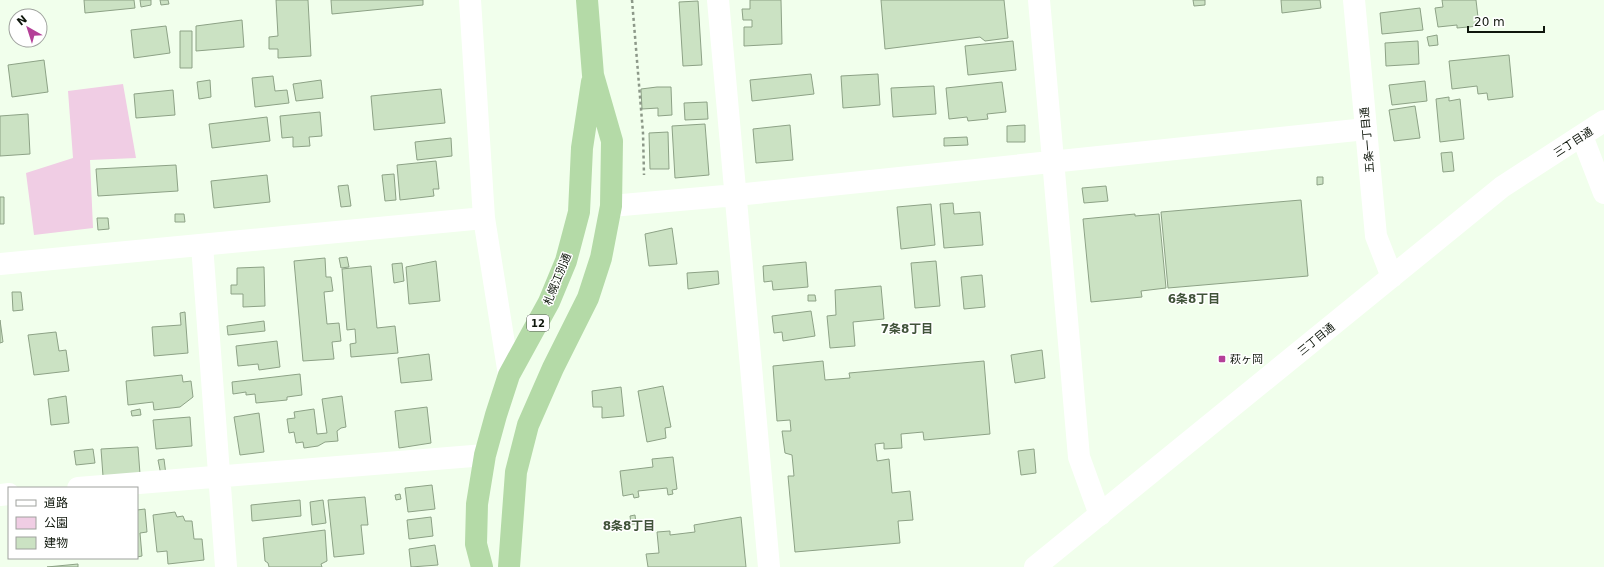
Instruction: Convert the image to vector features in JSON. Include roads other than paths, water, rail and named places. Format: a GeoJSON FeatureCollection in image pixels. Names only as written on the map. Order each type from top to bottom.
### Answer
{"type":"FeatureCollection","features":[{"type":"Feature","properties":{"kind":"highway","name":"札幌江別通"},"geometry":{"type":"LineString","coordinates":[[509,567],[516,472],[528,426],[553,368],[588,298],[602,258],[612,206],[612,141],[593,75],[587,0]]}},
{"type":"Feature","properties":{"kind":"highway","name":"札幌江別通"},"geometry":{"type":"LineString","coordinates":[[482,567],[476,544],[477,504],[485,455],[509,374],[549,302],[566,261],[579,212],[582,148],[593,75]]}},
{"type":"Feature","properties":{"kind":"street"},"geometry":{"type":"LineString","coordinates":[[470,0],[484,218],[509,374]]}},
{"type":"Feature","properties":{"kind":"street"},"geometry":{"type":"LineString","coordinates":[[718,0],[769,567]]}},
{"type":"Feature","properties":{"kind":"street"},"geometry":{"type":"LineString","coordinates":[[1039,0],[1079,458],[1100,514]]}},
{"type":"Feature","properties":{"kind":"street","name":"五条一丁目通"},"geometry":{"type":"LineString","coordinates":[[1354,0],[1376,236],[1392,277]]}},
{"type":"Feature","properties":{"kind":"street","name":"三丁目通"},"geometry":{"type":"LineString","coordinates":[[1035,567],[1502,188],[1604,121]]}},
{"type":"Feature","properties":{"kind":"street"},"geometry":{"type":"LineString","coordinates":[[612,206],[736,195],[1366,129]]}},
{"type":"Feature","properties":{"kind":"street"},"geometry":{"type":"LineString","coordinates":[[1582,136],[1604,193]]}},
{"type":"Feature","properties":{"kind":"street"},"geometry":{"type":"LineString","coordinates":[[0,264],[484,218]]}},
{"type":"Feature","properties":{"kind":"street"},"geometry":{"type":"LineString","coordinates":[[202,245],[226,567]]}},
{"type":"Feature","properties":{"kind":"street"},"geometry":{"type":"LineString","coordinates":[[90,487],[485,455]]}},
{"type":"Feature","properties":{"kind":"place","name":"萩ヶ岡"},"geometry":{"type":"Point","coordinates":[1222,359]}},
{"type":"Feature","properties":{"kind":"district","name":"6条8丁目"},"geometry":{"type":"Point","coordinates":[1194,299]}},
{"type":"Feature","properties":{"kind":"district","name":"7条8丁目"},"geometry":{"type":"Point","coordinates":[907,329]}},
{"type":"Feature","properties":{"kind":"district","name":"8条8丁目"},"geometry":{"type":"Point","coordinates":[629,526]}}]}
